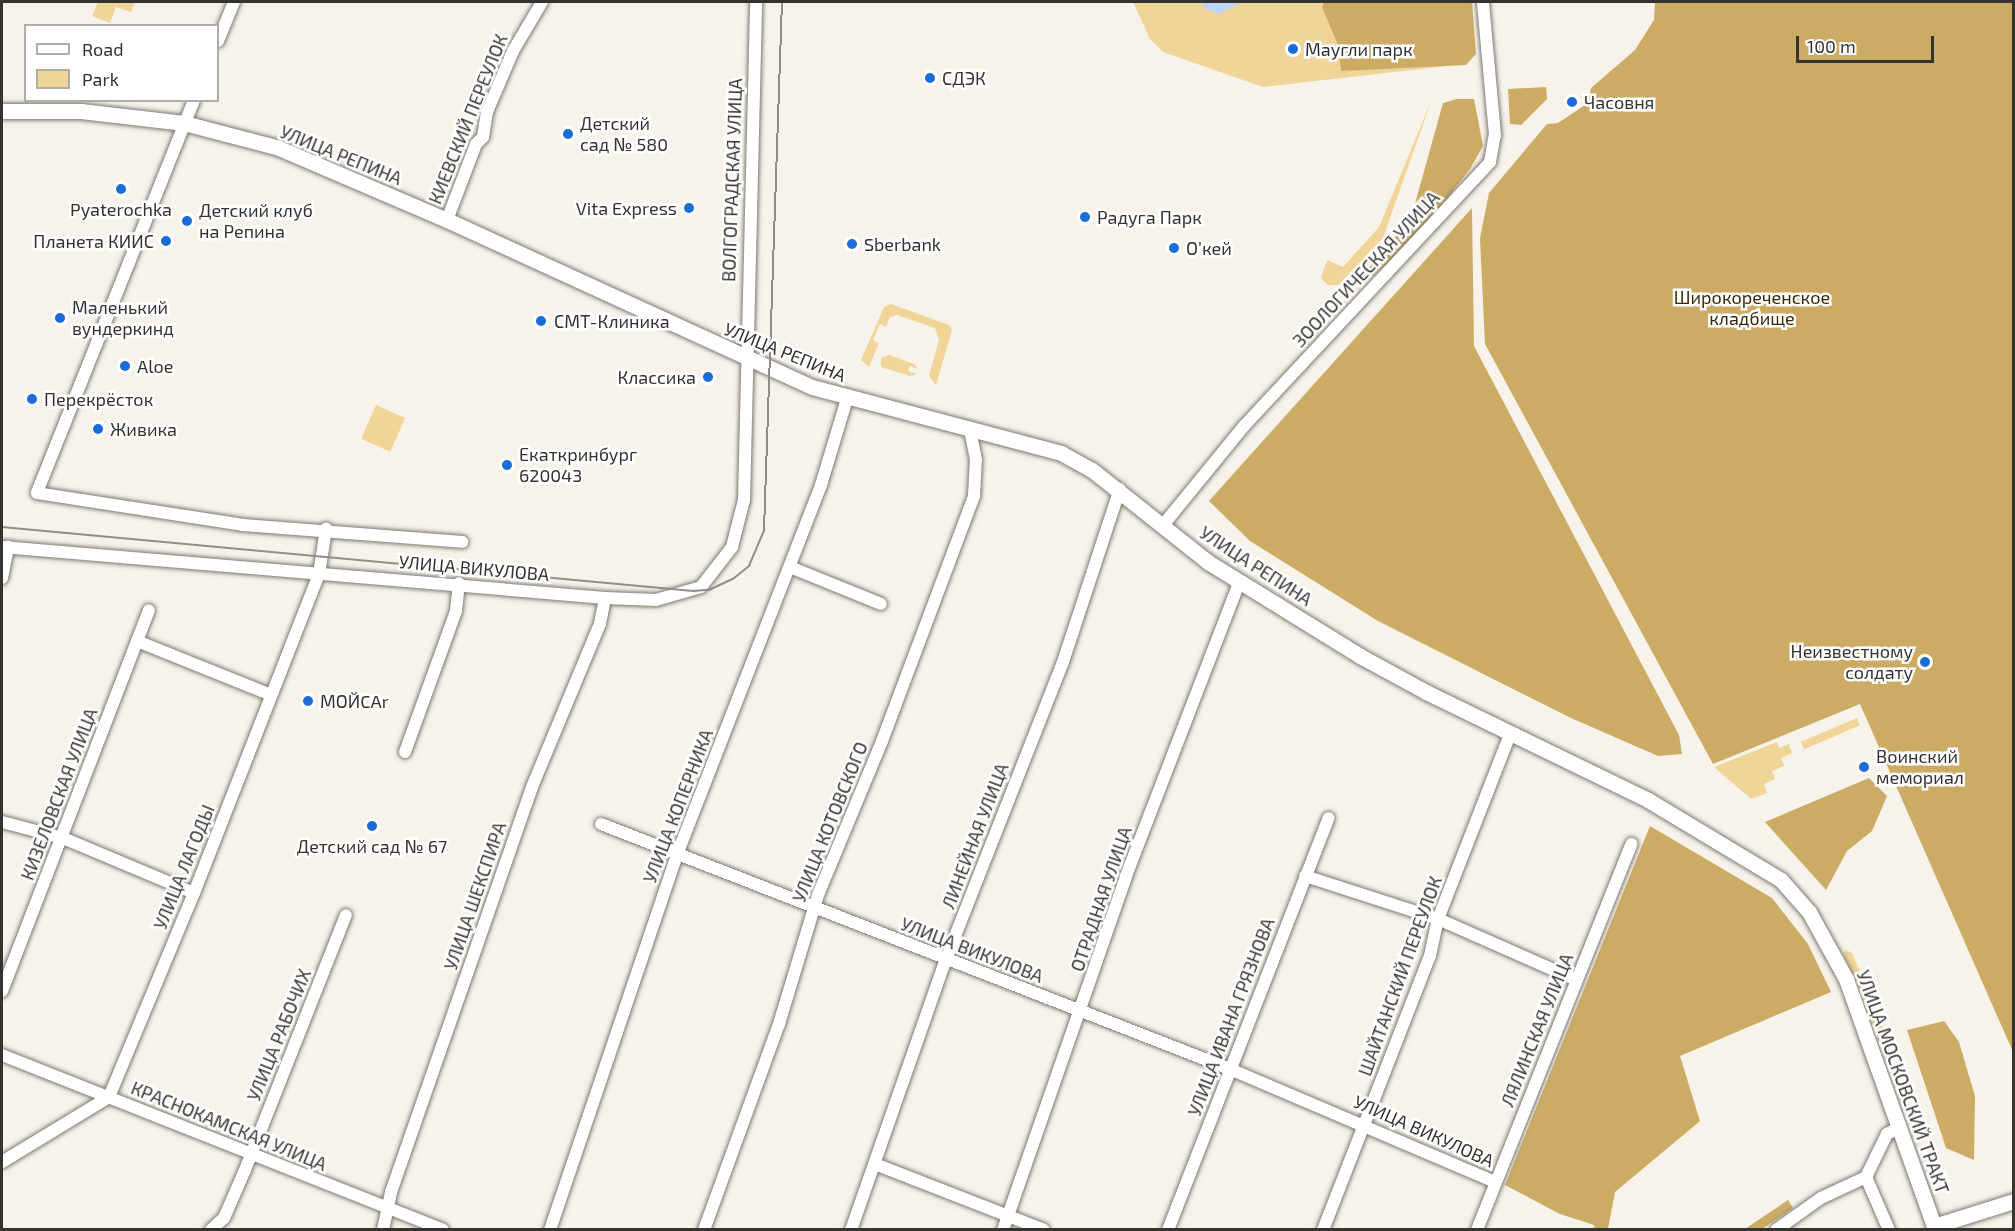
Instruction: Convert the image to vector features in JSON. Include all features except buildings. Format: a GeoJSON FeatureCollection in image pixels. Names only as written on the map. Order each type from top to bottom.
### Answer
{"type":"FeatureCollection","features":[{"type":"Feature","properties":{"kind":"main road","name":"УЛИЦА РЕПИНА"},"geometry":{"type":"LineString","coordinates":[[2,111],[81,111],[184,123],[279,148],[447,219],[746,359],[847,399],[970,428],[1061,453],[1120,489],[1239,583],[1388,671],[1510,734]]}},
{"type":"Feature","properties":{"kind":"main road","name":"УЛИЦА МОСКОВСКИЙ ТРАКТ"},"geometry":{"type":"LineString","coordinates":[[1510,734],[1648,800],[1781,880],[1809,912],[1839,963],[1870,1039],[1892,1131],[1932,1229]]}},
{"type":"Feature","properties":{"kind":"main road"},"geometry":{"type":"LineString","coordinates":[[1932,1229],[2013,1201]]}},
{"type":"Feature","properties":{"kind":"street"},"geometry":{"type":"LineString","coordinates":[[219,39],[234,2]]}},
{"type":"Feature","properties":{"kind":"street","name":"КИЕВСКИЙ ПЕРЕУЛОК"},"geometry":{"type":"LineString","coordinates":[[447,219],[476,144],[483,137],[487,112],[513,51],[542,2]]}},
{"type":"Feature","properties":{"kind":"street","name":"ВОЛГОГРАДСКАЯ УЛИЦА"},"geometry":{"type":"LineString","coordinates":[[746,359],[756,2]]}},
{"type":"Feature","properties":{"kind":"street","name":"ЗООЛОГИЧЕСКАЯ УЛИЦА"},"geometry":{"type":"LineString","coordinates":[[1164,524],[1244,426],[1490,162],[1495,135],[1483,2]]}},
{"type":"Feature","properties":{"kind":"street"},"geometry":{"type":"LineString","coordinates":[[193,102],[37,493],[188,518],[462,542]]}},
{"type":"Feature","properties":{"kind":"street","name":"УЛИЦА ВИКУЛОВА"},"geometry":{"type":"LineString","coordinates":[[5,547],[319,574],[459,583],[604,598],[656,600],[684,595],[706,583],[727,558],[744,500],[746,359]]}},
{"type":"Feature","properties":{"kind":"street","name":"УЛИЦА КОПЕРНИКА"},"geometry":{"type":"LineString","coordinates":[[550,1230],[678,852],[838,439],[847,399]]}},
{"type":"Feature","properties":{"kind":"street","name":"УЛИЦА КОТОВСКОГО"},"geometry":{"type":"LineString","coordinates":[[705,1230],[779,1024],[813,909],[974,496],[976,460],[970,428]]}},
{"type":"Feature","properties":{"kind":"street","name":"ЛИНЕЙНАЯ УЛИЦА"},"geometry":{"type":"LineString","coordinates":[[851,1230],[946,959],[1063,662],[1120,489]]}},
{"type":"Feature","properties":{"kind":"street","name":"УЛИЦА ЛАГОДЫ"},"geometry":{"type":"LineString","coordinates":[[109,1097],[194,893],[319,574],[326,529]]}},
{"type":"Feature","properties":{"kind":"street"},"geometry":{"type":"LineString","coordinates":[[2,578],[5,547]]}},
{"type":"Feature","properties":{"kind":"street"},"geometry":{"type":"LineString","coordinates":[[790,567],[881,604]]}},
{"type":"Feature","properties":{"kind":"street"},"geometry":{"type":"LineString","coordinates":[[405,752],[456,611],[459,583]]}},
{"type":"Feature","properties":{"kind":"street","name":"ОТРАДНАЯ УЛИЦА"},"geometry":{"type":"LineString","coordinates":[[1003,1230],[1082,1011],[1126,876],[1239,583]]}},
{"type":"Feature","properties":{"kind":"street","name":"УЛИЦА ШЕКСПИРА"},"geometry":{"type":"LineString","coordinates":[[383,1230],[388,1208],[528,798],[600,624],[604,598]]}},
{"type":"Feature","properties":{"kind":"street","name":"КИЗЕЛОВСКАЯ УЛИЦА"},"geometry":{"type":"LineString","coordinates":[[2,991],[63,838],[149,610]]}},
{"type":"Feature","properties":{"kind":"street"},"geometry":{"type":"LineString","coordinates":[[137,641],[271,695]]}},
{"type":"Feature","properties":{"kind":"street","name":"ШАЙТАНСКИЙ ПЕРЕУЛОК"},"geometry":{"type":"LineString","coordinates":[[1323,1230],[1430,956],[1438,918],[1510,734]]}},
{"type":"Feature","properties":{"kind":"street","name":"УЛИЦА ИВАНА ГРЯЗНОВА"},"geometry":{"type":"LineString","coordinates":[[1168,1230],[1329,818]]}},
{"type":"Feature","properties":{"kind":"street"},"geometry":{"type":"LineString","coordinates":[[2,822],[63,838],[194,893]]}},
{"type":"Feature","properties":{"kind":"street","name":"УЛИЦА ВИКУЛОВА"},"geometry":{"type":"LineString","coordinates":[[601,824],[678,852],[813,909],[1230,1069],[1495,1182]]}},
{"type":"Feature","properties":{"kind":"street","name":"ЛЯЛИНСКАЯ УЛИЦА"},"geometry":{"type":"LineString","coordinates":[[1477,1230],[1631,844]]}},
{"type":"Feature","properties":{"kind":"street"},"geometry":{"type":"LineString","coordinates":[[1305,876],[1438,918],[1576,980]]}},
{"type":"Feature","properties":{"kind":"street","name":"УЛИЦА РАБОЧИХ"},"geometry":{"type":"LineString","coordinates":[[211,1230],[224,1218],[346,915]]}},
{"type":"Feature","properties":{"kind":"street","name":"КРАСНОКАМСКАЯ УЛИЦА"},"geometry":{"type":"LineString","coordinates":[[2,1055],[443,1230]]}},
{"type":"Feature","properties":{"kind":"street"},"geometry":{"type":"LineString","coordinates":[[2,1162],[109,1097]]}},
{"type":"Feature","properties":{"kind":"street"},"geometry":{"type":"LineString","coordinates":[[1776,1230],[1821,1198],[1866,1177],[1892,1131]]}},
{"type":"Feature","properties":{"kind":"street"},"geometry":{"type":"LineString","coordinates":[[875,1164],[1044,1230]]}},
{"type":"Feature","properties":{"kind":"street"},"geometry":{"type":"LineString","coordinates":[[1866,1177],[1889,1230]]}},
{"type":"Feature","properties":{"kind":"green space"},"geometry":{"type":"Polygon","coordinates":[[[98,2],[135,2],[131,12],[116,7],[110,23],[92,16],[98,2]]]}},
{"type":"Feature","properties":{"kind":"green space"},"geometry":{"type":"Polygon","coordinates":[[[1133,2],[1445,2],[1447,66],[1263,87],[1163,52],[1150,39],[1133,2]]]}},
{"type":"Feature","properties":{"kind":"green space"},"geometry":{"type":"Polygon","coordinates":[[[1324,2],[1472,2],[1476,54],[1466,65],[1341,71],[1338,45],[1322,7],[1324,2]]]}},
{"type":"Feature","properties":{"kind":"green space","name":"Широкореченское кладбище"},"geometry":{"type":"Polygon","coordinates":[[[1655,2],[2013,2],[2013,1052],[1860,704],[1713,764],[1485,344],[1480,238],[1489,193],[1547,124],[1558,123],[1588,103],[1591,88],[1635,50],[1654,20],[1655,2]]]}},
{"type":"Feature","properties":{"kind":"green space"},"geometry":{"type":"Polygon","coordinates":[[[1546,87],[1547,99],[1521,125],[1510,124],[1508,89],[1546,87]]]}},
{"type":"Feature","properties":{"kind":"green space"},"geometry":{"type":"Polygon","coordinates":[[[1432,99],[1383,238],[1339,285],[1328,285],[1321,278],[1327,260],[1343,267],[1379,227],[1432,99]]]}},
{"type":"Feature","properties":{"kind":"green space"},"geometry":{"type":"Polygon","coordinates":[[[1457,99],[1474,99],[1483,146],[1470,169],[1415,239],[1364,284],[1357,282],[1411,218],[1443,103],[1457,99]]]}},
{"type":"Feature","properties":{"kind":"green space"},"geometry":{"type":"Polygon","coordinates":[[[1472,208],[1474,346],[1679,735],[1682,754],[1658,756],[1571,718],[1378,621],[1250,541],[1209,501],[1472,208]]]}},
{"type":"Feature","properties":{"kind":"green space"},"geometry":{"type":"Polygon","coordinates":[[[891,304],[949,325],[952,330],[936,385],[929,376],[939,340],[935,328],[897,315],[890,317],[886,327],[880,324],[873,340],[879,343],[869,367],[861,360],[884,307],[891,304]]]}},
{"type":"Feature","properties":{"kind":"green space"},"geometry":{"type":"Polygon","coordinates":[[[889,355],[914,364],[918,369],[910,366],[908,371],[917,374],[910,376],[881,367],[881,358],[889,355]]]}},
{"type":"Feature","properties":{"kind":"green space"},"geometry":{"type":"Polygon","coordinates":[[[376,405],[405,418],[390,452],[361,439],[376,405]]]}},
{"type":"Feature","properties":{"kind":"green space"},"geometry":{"type":"Polygon","coordinates":[[[1857,718],[1860,725],[1804,749],[1801,742],[1857,718]]]}},
{"type":"Feature","properties":{"kind":"green space"},"geometry":{"type":"Polygon","coordinates":[[[1777,742],[1779,748],[1789,744],[1792,753],[1781,758],[1784,766],[1772,771],[1775,779],[1764,784],[1767,793],[1751,799],[1714,767],[1777,742]]]}},
{"type":"Feature","properties":{"kind":"green space"},"geometry":{"type":"Polygon","coordinates":[[[1869,778],[1887,796],[1872,831],[1847,851],[1826,890],[1765,822],[1869,778]]]}},
{"type":"Feature","properties":{"kind":"green space"},"geometry":{"type":"Polygon","coordinates":[[[1650,826],[1772,898],[1808,944],[1831,992],[1680,1056],[1700,1121],[1615,1192],[1608,1229],[1595,1229],[1594,1225],[1560,1214],[1505,1185],[1650,826]]]}},
{"type":"Feature","properties":{"kind":"green space"},"geometry":{"type":"Polygon","coordinates":[[[1846,950],[1852,953],[1877,1010],[1890,1047],[1888,1054],[1879,1042],[1843,953],[1846,950]]]}},
{"type":"Feature","properties":{"kind":"green space"},"geometry":{"type":"Polygon","coordinates":[[[1944,1021],[1959,1042],[1975,1096],[1974,1160],[1946,1148],[1907,1030],[1944,1021]]]}},
{"type":"Feature","properties":{"kind":"green space"},"geometry":{"type":"Polygon","coordinates":[[[1788,1200],[1793,1208],[1762,1229],[1745,1229],[1788,1200]]]}},
{"type":"Feature","properties":{"kind":"water"},"geometry":{"type":"Polygon","coordinates":[[[1200,2],[1242,2],[1219,14],[1206,9],[1200,2]]]}},
{"type":"Feature","properties":{"kind":"tram line"},"geometry":{"type":"LineString","coordinates":[[2,527],[693,591],[709,590],[733,579],[749,566],[764,530],[782,2]]}},
{"type":"Feature","properties":{"kind":"place","name":"Маугли парк"},"geometry":{"type":"Point","coordinates":[1293,49]}},
{"type":"Feature","properties":{"kind":"place","name":"СДЭК"},"geometry":{"type":"Point","coordinates":[930,78]}},
{"type":"Feature","properties":{"kind":"place","name":"Часовня"},"geometry":{"type":"Point","coordinates":[1572,102]}},
{"type":"Feature","properties":{"kind":"place","name":"Детский сад № 580"},"geometry":{"type":"Point","coordinates":[568,134]}},
{"type":"Feature","properties":{"kind":"place","name":"Pyaterochka"},"geometry":{"type":"Point","coordinates":[121,189]}},
{"type":"Feature","properties":{"kind":"place","name":"Vita Express"},"geometry":{"type":"Point","coordinates":[689,208]}},
{"type":"Feature","properties":{"kind":"place","name":"Радуга Парк"},"geometry":{"type":"Point","coordinates":[1085,217]}},
{"type":"Feature","properties":{"kind":"place","name":"Детский клуб на Репина"},"geometry":{"type":"Point","coordinates":[187,221]}},
{"type":"Feature","properties":{"kind":"place","name":"Планета КИИС"},"geometry":{"type":"Point","coordinates":[166,241]}},
{"type":"Feature","properties":{"kind":"place","name":"Sberbank"},"geometry":{"type":"Point","coordinates":[852,244]}},
{"type":"Feature","properties":{"kind":"place","name":"О’кей"},"geometry":{"type":"Point","coordinates":[1174,248]}},
{"type":"Feature","properties":{"kind":"place","name":"Маленький вундеркинд"},"geometry":{"type":"Point","coordinates":[60,318]}},
{"type":"Feature","properties":{"kind":"place","name":"СМТ-Клиника"},"geometry":{"type":"Point","coordinates":[541,321]}},
{"type":"Feature","properties":{"kind":"place","name":"Aloe"},"geometry":{"type":"Point","coordinates":[125,366]}},
{"type":"Feature","properties":{"kind":"place","name":"Классика"},"geometry":{"type":"Point","coordinates":[708,377]}},
{"type":"Feature","properties":{"kind":"place","name":"Перекрёсток"},"geometry":{"type":"Point","coordinates":[32,399]}},
{"type":"Feature","properties":{"kind":"place","name":"Живика"},"geometry":{"type":"Point","coordinates":[98,429]}},
{"type":"Feature","properties":{"kind":"place","name":"Екаткринбург 620043"},"geometry":{"type":"Point","coordinates":[507,465]}},
{"type":"Feature","properties":{"kind":"place","name":"Неизвестному солдату"},"geometry":{"type":"Point","coordinates":[1925,662]}},
{"type":"Feature","properties":{"kind":"place","name":"МОЙCAr"},"geometry":{"type":"Point","coordinates":[308,701]}},
{"type":"Feature","properties":{"kind":"place","name":"Воинский мемориал"},"geometry":{"type":"Point","coordinates":[1864,767]}},
{"type":"Feature","properties":{"kind":"place","name":"Детский сад № 67"},"geometry":{"type":"Point","coordinates":[372,826]}}]}
